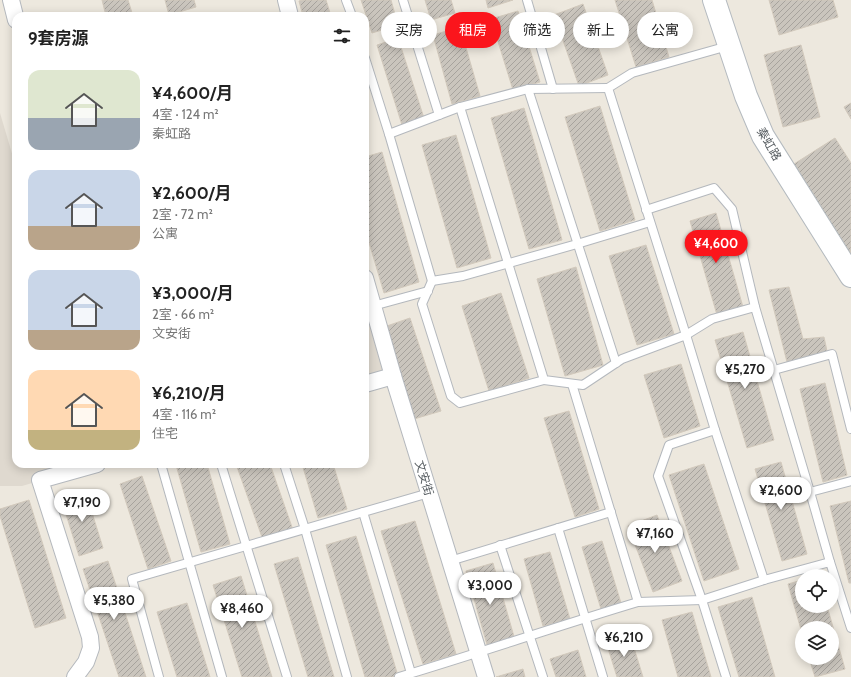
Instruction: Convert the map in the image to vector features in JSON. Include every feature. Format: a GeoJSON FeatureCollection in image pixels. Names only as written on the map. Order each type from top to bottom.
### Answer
{"type":"FeatureCollection","features":[{"type":"Feature","properties":{"kind":"street"},"geometry":{"type":"LineString","coordinates":[[11,0],[14,12]]}},
{"type":"Feature","properties":{"kind":"street"},"geometry":{"type":"LineString","coordinates":[[286,0],[289,12]]}},
{"type":"Feature","properties":{"kind":"street","name":"秦虹路"},"geometry":{"type":"LineString","coordinates":[[714,0],[746,96],[763,136],[851,276]]}},
{"type":"Feature","properties":{"kind":"street","name":"文安街"},"geometry":{"type":"LineString","coordinates":[[369,292],[393,376],[486,677]]}},
{"type":"Feature","properties":{"kind":"street"},"geometry":{"type":"LineString","coordinates":[[369,383],[393,376]]}},
{"type":"Feature","properties":{"kind":"street"},"geometry":{"type":"LineString","coordinates":[[75,677],[86,662],[91,648],[90,637],[40,480],[83,468]]}},
{"type":"Feature","properties":{"kind":"lane"},"geometry":{"type":"LineString","coordinates":[[346,0],[350,12]]}},
{"type":"Feature","properties":{"kind":"lane"},"geometry":{"type":"LineString","coordinates":[[403,0],[439,114]]}},
{"type":"Feature","properties":{"kind":"lane"},"geometry":{"type":"LineString","coordinates":[[527,0],[553,89]]}},
{"type":"Feature","properties":{"kind":"lane"},"geometry":{"type":"LineString","coordinates":[[389,134],[460,107],[528,89],[608,88],[632,73],[729,46]]}},
{"type":"Feature","properties":{"kind":"lane"},"geometry":{"type":"LineString","coordinates":[[369,71],[432,281],[422,304],[451,396],[460,403],[544,380],[583,385],[622,359],[686,335],[712,319],[755,307]]}},
{"type":"Feature","properties":{"kind":"lane"},"geometry":{"type":"LineString","coordinates":[[608,88],[715,430],[764,580]]}},
{"type":"Feature","properties":{"kind":"lane"},"geometry":{"type":"LineString","coordinates":[[528,89],[616,363]]}},
{"type":"Feature","properties":{"kind":"lane"},"geometry":{"type":"LineString","coordinates":[[460,107],[544,380]]}},
{"type":"Feature","properties":{"kind":"lane"},"geometry":{"type":"LineString","coordinates":[[646,210],[714,188],[732,209],[755,307],[830,562],[851,628]]}},
{"type":"Feature","properties":{"kind":"lane"},"geometry":{"type":"LineString","coordinates":[[432,281],[463,276],[650,222]]}},
{"type":"Feature","properties":{"kind":"lane"},"geometry":{"type":"LineString","coordinates":[[373,306],[428,291]]}},
{"type":"Feature","properties":{"kind":"lane"},"geometry":{"type":"LineString","coordinates":[[774,370],[832,354],[851,429]]}},
{"type":"Feature","properties":{"kind":"lane"},"geometry":{"type":"LineString","coordinates":[[572,384],[638,602]]}},
{"type":"Feature","properties":{"kind":"lane"},"geometry":{"type":"LineString","coordinates":[[715,430],[669,445],[658,476],[702,600],[726,677]]}},
{"type":"Feature","properties":{"kind":"lane"},"geometry":{"type":"LineString","coordinates":[[162,468],[222,677]]}},
{"type":"Feature","properties":{"kind":"lane"},"geometry":{"type":"LineString","coordinates":[[222,468],[287,677]]}},
{"type":"Feature","properties":{"kind":"lane"},"geometry":{"type":"LineString","coordinates":[[285,468],[305,529],[347,677]]}},
{"type":"Feature","properties":{"kind":"lane"},"geometry":{"type":"LineString","coordinates":[[810,492],[851,481]]}},
{"type":"Feature","properties":{"kind":"lane"},"geometry":{"type":"LineString","coordinates":[[159,677],[132,579],[429,493]]}},
{"type":"Feature","properties":{"kind":"lane"},"geometry":{"type":"LineString","coordinates":[[363,512],[411,673]]}},
{"type":"Feature","properties":{"kind":"lane"},"geometry":{"type":"LineString","coordinates":[[450,560],[611,512]]}},
{"type":"Feature","properties":{"kind":"lane"},"geometry":{"type":"LineString","coordinates":[[558,528],[603,677]]}},
{"type":"Feature","properties":{"kind":"lane"},"geometry":{"type":"LineString","coordinates":[[500,545],[543,677]]}},
{"type":"Feature","properties":{"kind":"lane"},"geometry":{"type":"LineString","coordinates":[[399,677],[411,673],[424,673],[529,636],[638,602],[702,600],[764,580],[830,562]]}},
{"type":"Feature","properties":{"kind":"shaded area"},"geometry":{"type":"Polygon","coordinates":[[[0,113],[12,154],[12,468],[83,468],[22,486],[0,486],[0,113]]]}},
{"type":"Feature","properties":{"kind":"shaded area"},"geometry":{"type":"Polygon","coordinates":[[[369,292],[393,376],[369,383],[369,292]]]}},
{"type":"Feature","properties":{"kind":"building"},"geometry":{"type":"Polygon","coordinates":[[[102,0],[128,0],[132,12],[105,12],[102,0]]]}},
{"type":"Feature","properties":{"kind":"building"},"geometry":{"type":"Polygon","coordinates":[[[165,0],[194,0],[196,7],[179,12],[168,12],[165,0]]]}},
{"type":"Feature","properties":{"kind":"building"},"geometry":{"type":"Polygon","coordinates":[[[326,0],[330,12],[302,12],[299,1],[326,0]]]}},
{"type":"Feature","properties":{"kind":"building"},"geometry":{"type":"Polygon","coordinates":[[[361,0],[391,0],[394,12],[381,12],[381,30],[372,33],[369,24],[369,12],[365,12],[361,0]]]}},
{"type":"Feature","properties":{"kind":"building"},"geometry":{"type":"Polygon","coordinates":[[[425,0],[451,0],[455,12],[445,12],[445,16],[437,18],[437,12],[429,12],[425,0]]]}},
{"type":"Feature","properties":{"kind":"building"},"geometry":{"type":"Polygon","coordinates":[[[486,0],[513,0],[488,8],[486,0]]]}},
{"type":"Feature","properties":{"kind":"building"},"geometry":{"type":"Polygon","coordinates":[[[615,0],[652,0],[656,12],[637,12],[637,48],[666,48],[669,57],[636,67],[629,45],[629,12],[619,12],[615,0]]]}},
{"type":"Feature","properties":{"kind":"building"},"geometry":{"type":"Polygon","coordinates":[[[769,0],[833,0],[838,17],[779,35],[769,0]]]}},
{"type":"Feature","properties":{"kind":"building"},"geometry":{"type":"Polygon","coordinates":[[[583,4],[586,12],[573,12],[573,48],[598,48],[608,75],[579,86],[565,46],[565,12],[562,12],[583,4]]]}},
{"type":"Feature","properties":{"kind":"building"},"geometry":{"type":"Polygon","coordinates":[[[509,14],[509,48],[529,48],[540,82],[513,90],[500,48],[501,16],[509,14]]]}},
{"type":"Feature","properties":{"kind":"building"},"geometry":{"type":"Polygon","coordinates":[[[445,31],[445,48],[466,48],[480,96],[452,104],[437,48],[437,34],[445,31]]]}},
{"type":"Feature","properties":{"kind":"building"},"geometry":{"type":"Polygon","coordinates":[[[381,44],[381,48],[401,48],[424,118],[402,125],[377,45],[381,44]]]}},
{"type":"Feature","properties":{"kind":"building"},"geometry":{"type":"Polygon","coordinates":[[[801,45],[820,117],[783,127],[764,55],[801,45]]]}},
{"type":"Feature","properties":{"kind":"building"},"geometry":{"type":"Polygon","coordinates":[[[851,103],[851,119],[844,107],[851,103]]]}},
{"type":"Feature","properties":{"kind":"building"},"geometry":{"type":"Polygon","coordinates":[[[600,106],[635,220],[600,231],[565,117],[600,106]]]}},
{"type":"Feature","properties":{"kind":"building"},"geometry":{"type":"Polygon","coordinates":[[[524,108],[562,240],[529,249],[491,118],[524,108]]]}},
{"type":"Feature","properties":{"kind":"building"},"geometry":{"type":"Polygon","coordinates":[[[456,135],[491,258],[457,268],[422,145],[456,135]]]}},
{"type":"Feature","properties":{"kind":"building"},"geometry":{"type":"Polygon","coordinates":[[[835,138],[851,163],[851,255],[794,164],[835,138]]]}},
{"type":"Feature","properties":{"kind":"building"},"geometry":{"type":"Polygon","coordinates":[[[382,152],[419,282],[384,293],[369,242],[369,156],[382,152]]]}},
{"type":"Feature","properties":{"kind":"building"},"geometry":{"type":"Polygon","coordinates":[[[716,213],[743,307],[717,315],[690,221],[716,213]]]}},
{"type":"Feature","properties":{"kind":"building"},"geometry":{"type":"Polygon","coordinates":[[[646,245],[674,334],[637,345],[609,256],[646,245]]]}},
{"type":"Feature","properties":{"kind":"building"},"geometry":{"type":"Polygon","coordinates":[[[576,267],[603,365],[565,376],[537,279],[576,267]]]}},
{"type":"Feature","properties":{"kind":"building"},"geometry":{"type":"Polygon","coordinates":[[[789,287],[803,339],[824,337],[827,351],[787,362],[769,290],[789,287]]]}},
{"type":"Feature","properties":{"kind":"building"},"geometry":{"type":"Polygon","coordinates":[[[501,293],[529,378],[489,391],[462,306],[501,293]]]}},
{"type":"Feature","properties":{"kind":"building"},"geometry":{"type":"Polygon","coordinates":[[[410,318],[441,411],[414,419],[384,327],[410,318]]]}},
{"type":"Feature","properties":{"kind":"building"},"geometry":{"type":"Polygon","coordinates":[[[743,332],[774,440],[747,448],[715,340],[743,332]]]}},
{"type":"Feature","properties":{"kind":"building"},"geometry":{"type":"Polygon","coordinates":[[[681,364],[700,426],[664,438],[644,375],[681,364]]]}},
{"type":"Feature","properties":{"kind":"building"},"geometry":{"type":"Polygon","coordinates":[[[825,383],[847,475],[823,482],[800,389],[825,383]]]}},
{"type":"Feature","properties":{"kind":"building"},"geometry":{"type":"Polygon","coordinates":[[[569,411],[599,509],[575,517],[544,418],[569,411]]]}},
{"type":"Feature","properties":{"kind":"building"},"geometry":{"type":"Polygon","coordinates":[[[781,462],[807,554],[782,561],[755,469],[781,462]]]}},
{"type":"Feature","properties":{"kind":"building"},"geometry":{"type":"Polygon","coordinates":[[[704,464],[739,569],[704,581],[669,475],[704,464]]]}},
{"type":"Feature","properties":{"kind":"building"},"geometry":{"type":"Polygon","coordinates":[[[177,468],[208,468],[230,544],[201,552],[177,468]]]}},
{"type":"Feature","properties":{"kind":"building"},"geometry":{"type":"Polygon","coordinates":[[[237,468],[271,468],[293,530],[263,540],[237,468]]]}},
{"type":"Feature","properties":{"kind":"building"},"geometry":{"type":"Polygon","coordinates":[[[303,468],[334,468],[347,509],[318,518],[303,468]]]}},
{"type":"Feature","properties":{"kind":"building"},"geometry":{"type":"Polygon","coordinates":[[[142,476],[171,561],[148,569],[120,484],[142,476]]]}},
{"type":"Feature","properties":{"kind":"building"},"geometry":{"type":"Polygon","coordinates":[[[85,490],[103,548],[79,556],[61,498],[85,490]]]}},
{"type":"Feature","properties":{"kind":"building"},"geometry":{"type":"Polygon","coordinates":[[[29,500],[66,618],[35,628],[0,516],[0,509],[29,500]]]}},
{"type":"Feature","properties":{"kind":"building"},"geometry":{"type":"Polygon","coordinates":[[[851,501],[851,583],[849,583],[830,506],[851,501]]]}},
{"type":"Feature","properties":{"kind":"building"},"geometry":{"type":"Polygon","coordinates":[[[657,515],[682,581],[653,592],[628,526],[657,515]]]}},
{"type":"Feature","properties":{"kind":"building"},"geometry":{"type":"Polygon","coordinates":[[[415,521],[456,654],[423,664],[381,531],[415,521]]]}},
{"type":"Feature","properties":{"kind":"building"},"geometry":{"type":"Polygon","coordinates":[[[356,536],[398,676],[395,677],[365,677],[326,545],[356,536]]]}},
{"type":"Feature","properties":{"kind":"building"},"geometry":{"type":"Polygon","coordinates":[[[602,541],[621,603],[601,609],[582,547],[602,541]]]}},
{"type":"Feature","properties":{"kind":"building"},"geometry":{"type":"Polygon","coordinates":[[[550,552],[570,619],[543,626],[524,559],[550,552]]]}},
{"type":"Feature","properties":{"kind":"building"},"geometry":{"type":"Polygon","coordinates":[[[298,557],[334,677],[308,677],[274,564],[298,557]]]}},
{"type":"Feature","properties":{"kind":"building"},"geometry":{"type":"Polygon","coordinates":[[[108,561],[146,677],[119,677],[83,569],[108,561]]]}},
{"type":"Feature","properties":{"kind":"building"},"geometry":{"type":"Polygon","coordinates":[[[493,563],[515,640],[488,648],[466,571],[493,563]]]}},
{"type":"Feature","properties":{"kind":"building"},"geometry":{"type":"Polygon","coordinates":[[[241,576],[272,677],[242,677],[213,585],[241,576]]]}},
{"type":"Feature","properties":{"kind":"building"},"geometry":{"type":"Polygon","coordinates":[[[795,582],[795,608],[788,584],[795,582]]]}},
{"type":"Feature","properties":{"kind":"building"},"geometry":{"type":"Polygon","coordinates":[[[752,597],[775,677],[739,677],[718,607],[752,597]]]}},
{"type":"Feature","properties":{"kind":"building"},"geometry":{"type":"Polygon","coordinates":[[[187,603],[210,677],[177,677],[157,612],[187,603]]]}},
{"type":"Feature","properties":{"kind":"building"},"geometry":{"type":"Polygon","coordinates":[[[692,612],[711,677],[678,677],[662,620],[692,612]]]}},
{"type":"Feature","properties":{"kind":"building"},"geometry":{"type":"Polygon","coordinates":[[[796,613],[829,613],[831,621],[799,621],[796,613]]]}},
{"type":"Feature","properties":{"kind":"building"},"geometry":{"type":"Polygon","coordinates":[[[630,635],[643,677],[617,677],[606,642],[630,635]]]}},
{"type":"Feature","properties":{"kind":"building"},"geometry":{"type":"Polygon","coordinates":[[[839,648],[845,669],[815,677],[811,665],[839,665],[839,648]]]}},
{"type":"Feature","properties":{"kind":"building"},"geometry":{"type":"Polygon","coordinates":[[[578,650],[586,677],[556,677],[550,659],[578,650]]]}},
{"type":"Feature","properties":{"kind":"building"},"geometry":{"type":"Polygon","coordinates":[[[523,669],[525,677],[496,677],[523,669]]]}}]}
